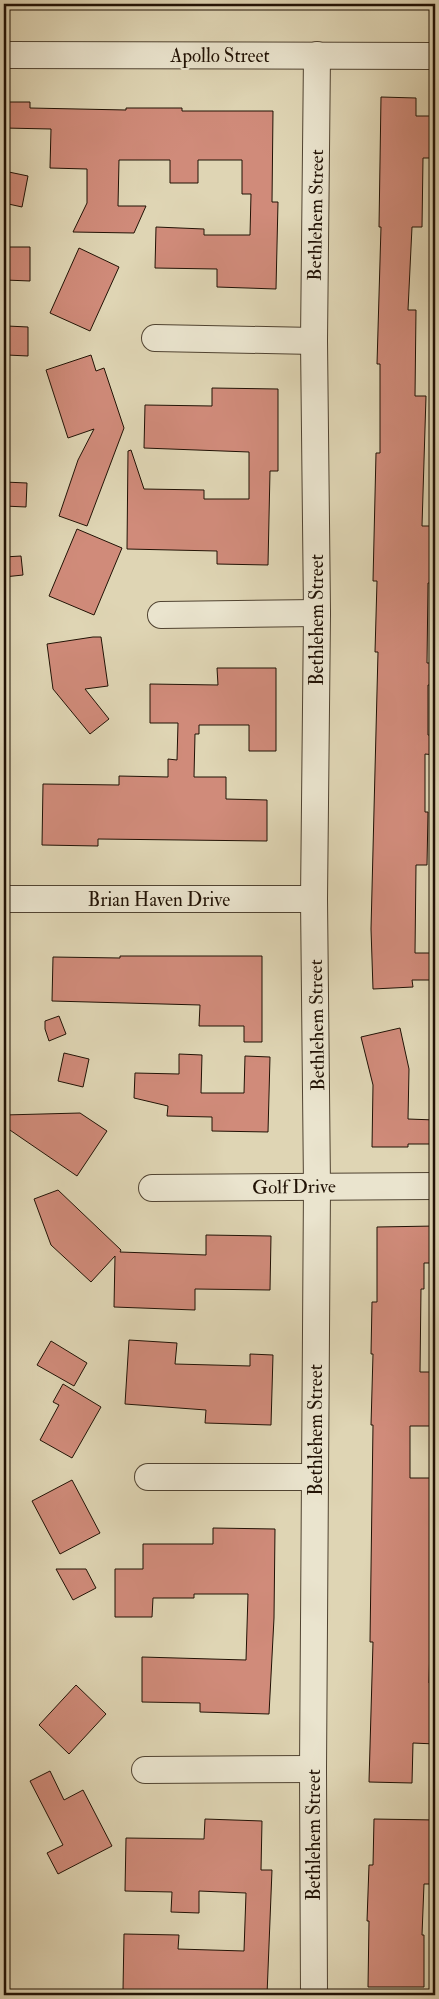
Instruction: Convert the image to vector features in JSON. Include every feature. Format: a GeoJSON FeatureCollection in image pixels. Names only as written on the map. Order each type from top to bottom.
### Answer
{"type":"FeatureCollection","features":[{"type":"Feature","properties":{"kind":"street","name":"Apollo Street"},"geometry":{"type":"LineString","coordinates":[[4,55],[435,56]]}},
{"type":"Feature","properties":{"kind":"street","name":"Bethlehem Street"},"geometry":{"type":"LineString","coordinates":[[314,1995],[313,1769],[317,1186],[314,899],[317,612],[314,341],[317,55]]}},
{"type":"Feature","properties":{"kind":"street"},"geometry":{"type":"LineString","coordinates":[[155,338],[314,341]]}},
{"type":"Feature","properties":{"kind":"street"},"geometry":{"type":"LineString","coordinates":[[161,615],[317,612]]}},
{"type":"Feature","properties":{"kind":"street","name":"Brian Haven Drive"},"geometry":{"type":"LineString","coordinates":[[4,899],[314,899]]}},
{"type":"Feature","properties":{"kind":"street","name":"Golf Drive"},"geometry":{"type":"LineString","coordinates":[[152,1188],[435,1186]]}},
{"type":"Feature","properties":{"kind":"street"},"geometry":{"type":"LineString","coordinates":[[148,1477],[315,1477]]}},
{"type":"Feature","properties":{"kind":"street"},"geometry":{"type":"LineString","coordinates":[[145,1770],[313,1769]]}},
{"type":"Feature","properties":{"kind":"building"},"geometry":{"type":"Polygon","coordinates":[[[381,97],[416,98],[416,116],[435,116],[435,158],[423,158],[422,227],[412,227],[408,310],[416,310],[415,396],[426,396],[422,526],[435,526],[435,583],[428,583],[427,663],[435,663],[435,685],[428,685],[428,735],[435,736],[435,755],[425,754],[425,812],[428,812],[427,865],[416,865],[415,953],[435,953],[435,980],[412,980],[413,987],[373,989],[371,929],[378,652],[375,652],[377,581],[373,581],[376,453],[380,453],[380,364],[377,364],[381,227],[379,227],[381,97]]]}},
{"type":"Feature","properties":{"kind":"building"},"geometry":{"type":"Polygon","coordinates":[[[4,102],[30,102],[30,108],[126,110],[126,108],[182,108],[182,111],[273,111],[272,202],[278,202],[276,289],[217,287],[217,269],[155,268],[156,227],[204,229],[204,235],[250,235],[251,194],[242,194],[242,160],[198,160],[198,183],[170,183],[170,160],[119,160],[118,206],[146,206],[134,233],[73,232],[87,203],[87,169],[50,168],[51,129],[4,128],[4,102]]]}},
{"type":"Feature","properties":{"kind":"building"},"geometry":{"type":"Polygon","coordinates":[[[4,171],[28,176],[22,207],[4,203],[4,171]]]}},
{"type":"Feature","properties":{"kind":"building"},"geometry":{"type":"Polygon","coordinates":[[[5,247],[30,247],[30,281],[5,280],[5,247]]]}},
{"type":"Feature","properties":{"kind":"building"},"geometry":{"type":"Polygon","coordinates":[[[79,248],[119,267],[90,331],[50,313],[79,248]]]}},
{"type":"Feature","properties":{"kind":"building"},"geometry":{"type":"Polygon","coordinates":[[[7,326],[28,327],[28,356],[7,355],[7,326]]]}},
{"type":"Feature","properties":{"kind":"building"},"geometry":{"type":"Polygon","coordinates":[[[91,355],[96,371],[104,368],[124,428],[87,526],[59,516],[78,460],[94,429],[68,438],[46,370],[91,355]]]}},
{"type":"Feature","properties":{"kind":"building"},"geometry":{"type":"Polygon","coordinates":[[[212,388],[278,389],[278,471],[270,471],[268,565],[217,564],[217,551],[127,549],[128,451],[131,450],[144,489],[204,490],[204,499],[249,499],[249,452],[144,448],[145,405],[212,406],[212,388]]]}},
{"type":"Feature","properties":{"kind":"building"},"geometry":{"type":"Polygon","coordinates":[[[4,482],[27,483],[26,507],[4,506],[4,482]]]}},
{"type":"Feature","properties":{"kind":"building"},"geometry":{"type":"Polygon","coordinates":[[[77,529],[122,548],[94,615],[49,596],[77,529]]]}},
{"type":"Feature","properties":{"kind":"building"},"geometry":{"type":"Polygon","coordinates":[[[21,556],[23,575],[4,577],[4,557],[21,556]]]}},
{"type":"Feature","properties":{"kind":"building"},"geometry":{"type":"Polygon","coordinates":[[[101,637],[108,686],[85,689],[109,719],[90,734],[53,689],[47,644],[101,637]]]}},
{"type":"Feature","properties":{"kind":"building"},"geometry":{"type":"Polygon","coordinates":[[[217,668],[276,668],[276,751],[249,751],[249,725],[199,725],[199,734],[195,734],[194,777],[226,777],[226,799],[267,800],[267,841],[98,839],[98,846],[42,845],[43,784],[119,785],[119,776],[168,777],[168,759],[177,760],[178,723],[150,723],[150,684],[218,685],[217,668]]]}},
{"type":"Feature","properties":{"kind":"building"},"geometry":{"type":"Polygon","coordinates":[[[120,956],[262,956],[262,1042],[244,1042],[244,1026],[199,1026],[200,1005],[52,1001],[53,957],[120,958],[120,956]]]}},
{"type":"Feature","properties":{"kind":"building"},"geometry":{"type":"Polygon","coordinates":[[[59,1016],[66,1034],[49,1041],[45,1029],[45,1021],[59,1016]]]}},
{"type":"Feature","properties":{"kind":"building"},"geometry":{"type":"Polygon","coordinates":[[[400,1028],[409,1069],[408,1119],[435,1120],[435,1144],[408,1144],[408,1147],[372,1147],[373,1085],[361,1037],[400,1028]]]}},
{"type":"Feature","properties":{"kind":"building"},"geometry":{"type":"Polygon","coordinates":[[[64,1053],[89,1059],[83,1087],[58,1081],[64,1053]]]}},
{"type":"Feature","properties":{"kind":"building"},"geometry":{"type":"Polygon","coordinates":[[[179,1054],[202,1055],[201,1093],[244,1093],[245,1056],[270,1057],[268,1132],[212,1131],[212,1117],[167,1116],[168,1106],[134,1098],[135,1073],[179,1074],[179,1054]]]}},
{"type":"Feature","properties":{"kind":"building"},"geometry":{"type":"Polygon","coordinates":[[[80,1113],[107,1131],[77,1176],[4,1126],[4,1115],[80,1113]]]}},
{"type":"Feature","properties":{"kind":"building"},"geometry":{"type":"Polygon","coordinates":[[[58,1190],[121,1250],[120,1252],[206,1255],[206,1235],[271,1236],[270,1290],[195,1289],[195,1310],[114,1307],[115,1256],[91,1282],[51,1245],[34,1199],[58,1190]]]}},
{"type":"Feature","properties":{"kind":"building"},"geometry":{"type":"Polygon","coordinates":[[[435,1226],[435,1263],[424,1263],[424,1289],[421,1289],[420,1372],[433,1372],[432,1426],[410,1426],[410,1478],[435,1478],[435,1538],[433,1538],[432,1586],[435,1586],[435,1608],[433,1644],[430,1644],[429,1683],[435,1683],[435,1744],[413,1743],[412,1783],[369,1782],[373,1642],[370,1642],[373,1425],[371,1425],[373,1354],[371,1354],[372,1302],[377,1302],[377,1227],[435,1226]]]}},
{"type":"Feature","properties":{"kind":"building"},"geometry":{"type":"Polygon","coordinates":[[[129,1340],[177,1343],[175,1364],[250,1366],[250,1354],[273,1355],[271,1425],[205,1423],[206,1410],[125,1404],[129,1340]]]}},
{"type":"Feature","properties":{"kind":"building"},"geometry":{"type":"Polygon","coordinates":[[[51,1341],[87,1363],[74,1386],[37,1365],[51,1341]]]}},
{"type":"Feature","properties":{"kind":"building"},"geometry":{"type":"Polygon","coordinates":[[[63,1384],[101,1407],[72,1458],[40,1440],[59,1405],[53,1402],[63,1384]]]}},
{"type":"Feature","properties":{"kind":"building"},"geometry":{"type":"Polygon","coordinates":[[[72,1480],[100,1533],[60,1554],[32,1501],[72,1480]]]}},
{"type":"Feature","properties":{"kind":"building"},"geometry":{"type":"Polygon","coordinates":[[[213,1528],[275,1529],[274,1618],[269,1714],[200,1712],[200,1703],[142,1702],[142,1657],[246,1660],[248,1594],[194,1594],[194,1598],[153,1598],[152,1617],[115,1617],[115,1569],[143,1569],[143,1544],[213,1544],[213,1528]]]}},
{"type":"Feature","properties":{"kind":"building"},"geometry":{"type":"Polygon","coordinates":[[[56,1569],[86,1569],[96,1588],[73,1600],[56,1569]]]}},
{"type":"Feature","properties":{"kind":"building"},"geometry":{"type":"Polygon","coordinates":[[[76,1685],[106,1714],[69,1754],[39,1725],[76,1685]]]}},
{"type":"Feature","properties":{"kind":"building"},"geometry":{"type":"Polygon","coordinates":[[[50,1771],[64,1800],[83,1790],[112,1846],[58,1874],[47,1853],[63,1845],[30,1781],[50,1771]]]}},
{"type":"Feature","properties":{"kind":"building"},"geometry":{"type":"Polygon","coordinates":[[[205,1819],[262,1821],[261,1870],[272,1870],[267,1995],[206,1995],[206,1992],[123,1990],[124,1934],[179,1935],[178,1949],[244,1951],[246,1893],[199,1891],[199,1913],[171,1912],[172,1892],[125,1891],[126,1838],[204,1839],[205,1819]]]}},
{"type":"Feature","properties":{"kind":"building"},"geometry":{"type":"Polygon","coordinates":[[[374,1819],[435,1820],[435,1884],[424,1884],[422,1935],[424,1935],[424,1987],[368,1987],[369,1921],[367,1921],[369,1865],[373,1865],[374,1819]]]}}]}
